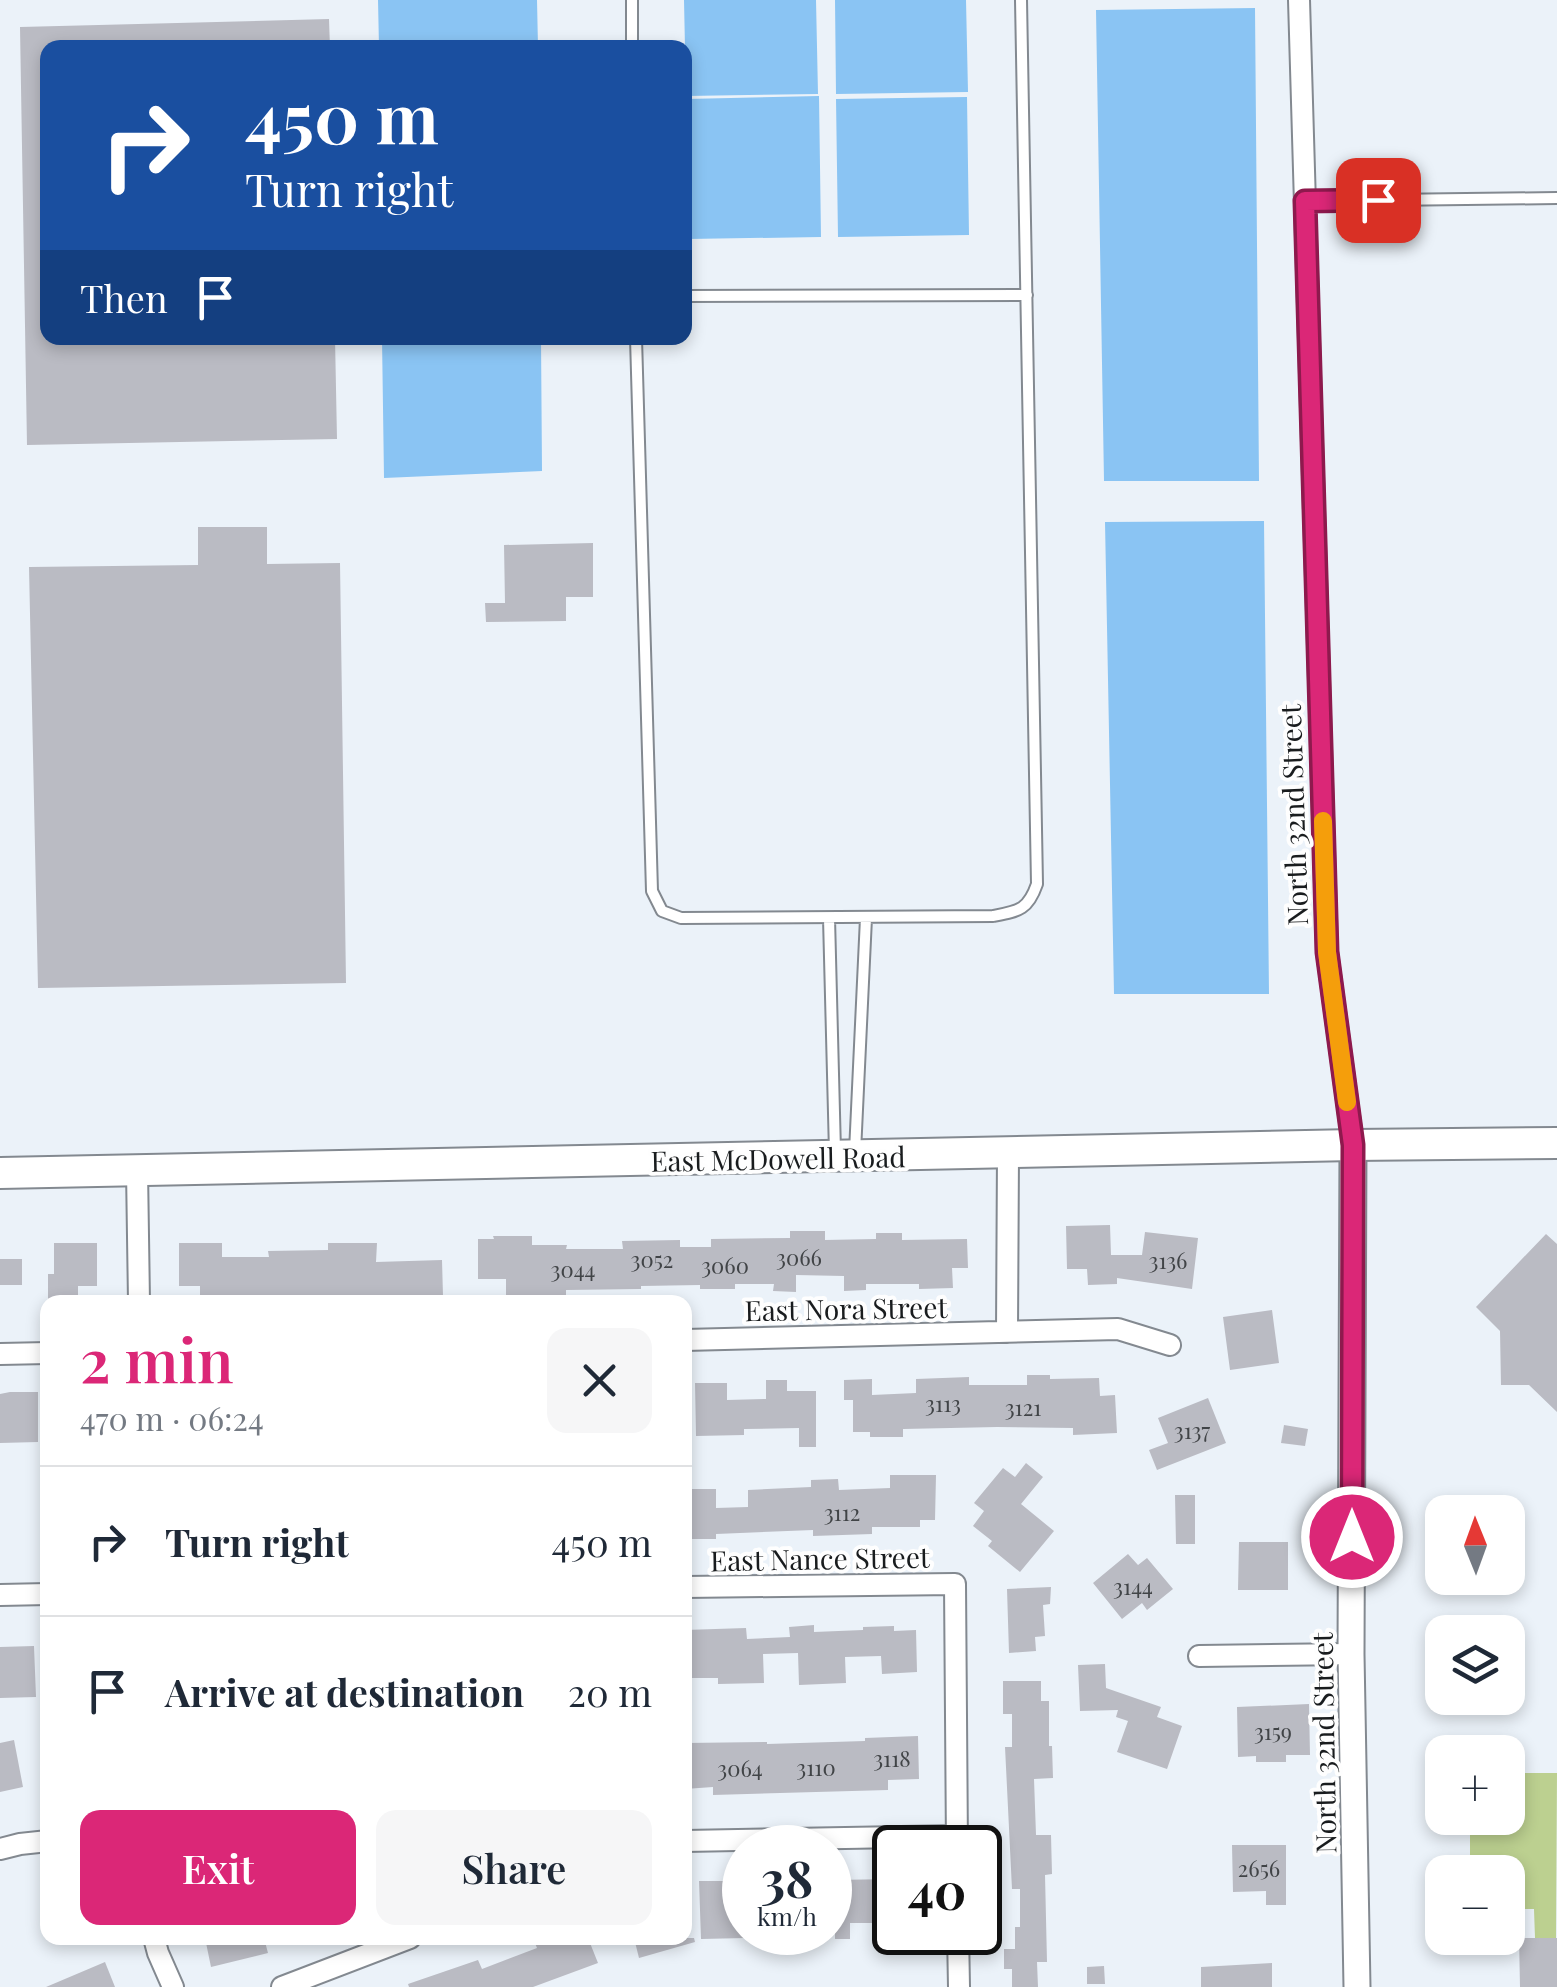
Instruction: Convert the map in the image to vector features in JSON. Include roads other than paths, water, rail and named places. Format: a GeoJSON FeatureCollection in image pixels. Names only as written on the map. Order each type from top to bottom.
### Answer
{"type":"FeatureCollection","features":[{"type":"Feature","properties":{"kind":"main road","name":"East McDowell Road"},"geometry":{"type":"LineString","coordinates":[[0,1173],[1557,1143]]}},
{"type":"Feature","properties":{"kind":"street","name":"North 32nd Street"},"geometry":{"type":"LineString","coordinates":[[1299,0],[1327,952],[1353,1145],[1356,1987]]}},
{"type":"Feature","properties":{"kind":"street"},"geometry":{"type":"LineString","coordinates":[[1007,1332],[1008,1153]]}},
{"type":"Feature","properties":{"kind":"street"},"geometry":{"type":"LineString","coordinates":[[137,1170],[139,1295]]}},
{"type":"Feature","properties":{"kind":"street","name":"East Nora Street"},"geometry":{"type":"LineString","coordinates":[[692,1340],[1118,1329],[1170,1345]]}},
{"type":"Feature","properties":{"kind":"street"},"geometry":{"type":"LineString","coordinates":[[0,1354],[40,1354]]}},
{"type":"Feature","properties":{"kind":"street","name":"East Nance Street"},"geometry":{"type":"LineString","coordinates":[[692,1587],[955,1584],[956,1825]]}},
{"type":"Feature","properties":{"kind":"street"},"geometry":{"type":"LineString","coordinates":[[0,1595],[40,1594]]}},
{"type":"Feature","properties":{"kind":"street"},"geometry":{"type":"LineString","coordinates":[[1199,1656],[1352,1654]]}},
{"type":"Feature","properties":{"kind":"street"},"geometry":{"type":"LineString","coordinates":[[692,1841],[872,1842]]}},
{"type":"Feature","properties":{"kind":"street"},"geometry":{"type":"LineString","coordinates":[[0,1849],[40,1842]]}},
{"type":"Feature","properties":{"kind":"street"},"geometry":{"type":"LineString","coordinates":[[156,1945],[173,1987]]}},
{"type":"Feature","properties":{"kind":"street"},"geometry":{"type":"LineString","coordinates":[[282,1987],[392,1945]]}},
{"type":"Feature","properties":{"kind":"street"},"geometry":{"type":"LineString","coordinates":[[958,1955],[959,1987]]}},
{"type":"Feature","properties":{"kind":"lane"},"geometry":{"type":"LineString","coordinates":[[632,0],[632,40]]}},
{"type":"Feature","properties":{"kind":"lane"},"geometry":{"type":"LineString","coordinates":[[636,345],[652,891],[662,911],[681,918],[993,916],[1014,912],[1031,902],[1037,884],[1021,0]]}},
{"type":"Feature","properties":{"kind":"lane"},"geometry":{"type":"LineString","coordinates":[[1305,201],[1557,198]]}},
{"type":"Feature","properties":{"kind":"lane"},"geometry":{"type":"LineString","coordinates":[[692,296],[1027,295]]}},
{"type":"Feature","properties":{"kind":"lane"},"geometry":{"type":"LineString","coordinates":[[828,918],[845,1156]]}},
{"type":"Feature","properties":{"kind":"lane"},"geometry":{"type":"LineString","coordinates":[[845,1156],[866,918]]}},
{"type":"Feature","properties":{"kind":"water"},"geometry":{"type":"Polygon","coordinates":[[[378,0],[537,0],[538,40],[379,40],[378,0]]]}},
{"type":"Feature","properties":{"kind":"water"},"geometry":{"type":"Polygon","coordinates":[[[684,0],[816,0],[818,94],[692,96],[692,40],[685,40],[684,0]]]}},
{"type":"Feature","properties":{"kind":"water"},"geometry":{"type":"Polygon","coordinates":[[[835,0],[966,0],[968,92],[836,94],[835,0]]]}},
{"type":"Feature","properties":{"kind":"water"},"geometry":{"type":"Polygon","coordinates":[[[1255,8],[1259,481],[1104,481],[1096,10],[1255,8]]]}},
{"type":"Feature","properties":{"kind":"water"},"geometry":{"type":"Polygon","coordinates":[[[819,96],[821,237],[692,239],[692,99],[819,96]]]}},
{"type":"Feature","properties":{"kind":"water"},"geometry":{"type":"Polygon","coordinates":[[[967,97],[969,235],[838,237],[836,99],[967,97]]]}},
{"type":"Feature","properties":{"kind":"water"},"geometry":{"type":"Polygon","coordinates":[[[382,345],[541,345],[542,471],[384,478],[382,345]]]}},
{"type":"Feature","properties":{"kind":"water"},"geometry":{"type":"Polygon","coordinates":[[[1264,521],[1269,994],[1114,994],[1105,522],[1264,521]]]}}]}
